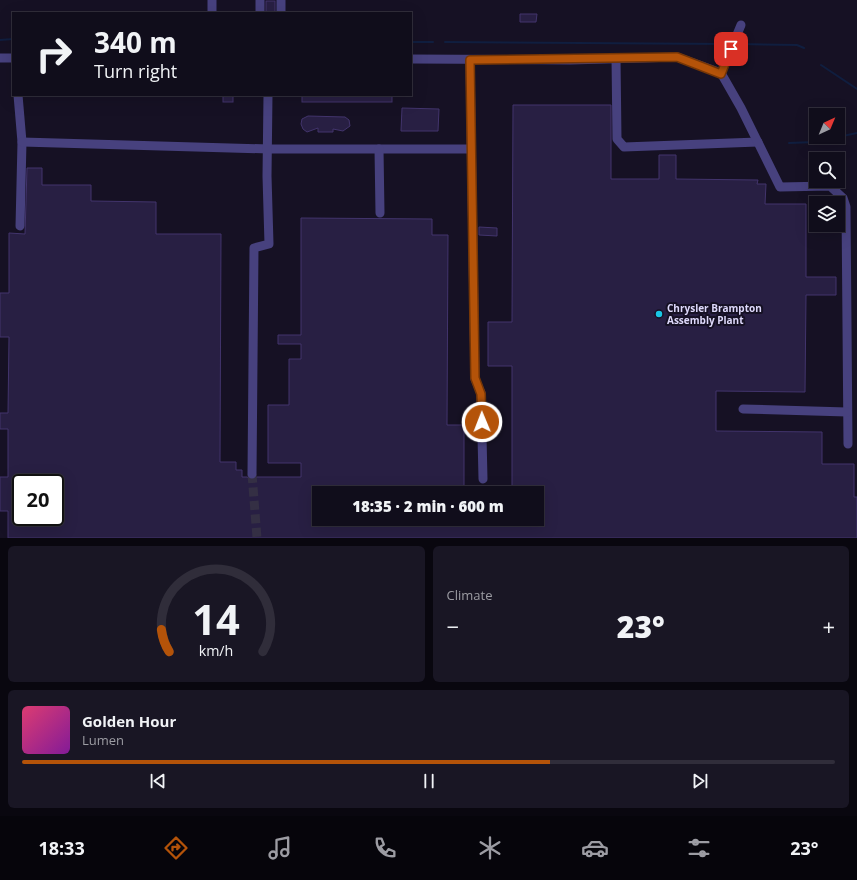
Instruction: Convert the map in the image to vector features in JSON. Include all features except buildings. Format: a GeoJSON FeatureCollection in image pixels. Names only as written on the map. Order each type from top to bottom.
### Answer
{"type":"FeatureCollection","features":[{"type":"Feature","properties":{"kind":"lane"},"geometry":{"type":"LineString","coordinates":[[212,0],[212,12]]}},
{"type":"Feature","properties":{"kind":"lane"},"geometry":{"type":"LineString","coordinates":[[260,0],[260,12]]}},
{"type":"Feature","properties":{"kind":"lane"},"geometry":{"type":"LineString","coordinates":[[281,0],[281,12]]}},
{"type":"Feature","properties":{"kind":"lane"},"geometry":{"type":"LineString","coordinates":[[721,74],[741,25]]}},
{"type":"Feature","properties":{"kind":"lane"},"geometry":{"type":"LineString","coordinates":[[412,59],[570,60],[677,57],[721,74],[758,142],[780,188],[830,186],[843,198],[846,207],[848,444]]}},
{"type":"Feature","properties":{"kind":"lane"},"geometry":{"type":"LineString","coordinates":[[0,58],[12,58]]}},
{"type":"Feature","properties":{"kind":"lane"},"geometry":{"type":"LineString","coordinates":[[616,58],[616,139],[624,147],[758,142]]}},
{"type":"Feature","properties":{"kind":"lane"},"geometry":{"type":"LineString","coordinates":[[470,60],[475,378],[481,394],[483,479]]}},
{"type":"Feature","properties":{"kind":"lane"},"geometry":{"type":"LineString","coordinates":[[18,96],[22,142],[20,226]]}},
{"type":"Feature","properties":{"kind":"lane"},"geometry":{"type":"LineString","coordinates":[[252,474],[254,248],[269,244],[267,176],[269,149],[268,96]]}},
{"type":"Feature","properties":{"kind":"lane"},"geometry":{"type":"LineString","coordinates":[[22,142],[269,149],[471,149]]}},
{"type":"Feature","properties":{"kind":"lane"},"geometry":{"type":"LineString","coordinates":[[379,149],[380,213]]}},
{"type":"Feature","properties":{"kind":"lane"},"geometry":{"type":"LineString","coordinates":[[743,409],[848,412]]}},
{"type":"Feature","properties":{"kind":"waterway"},"geometry":{"type":"LineString","coordinates":[[0,40],[12,39]]}},
{"type":"Feature","properties":{"kind":"waterway"},"geometry":{"type":"LineString","coordinates":[[412,42],[433,42]]}},
{"type":"Feature","properties":{"kind":"waterway"},"geometry":{"type":"LineString","coordinates":[[445,42],[727,44]]}},
{"type":"Feature","properties":{"kind":"waterway"},"geometry":{"type":"LineString","coordinates":[[740,44],[797,45],[804,48]]}},
{"type":"Feature","properties":{"kind":"waterway"},"geometry":{"type":"LineString","coordinates":[[821,65],[857,89]]}},
{"type":"Feature","properties":{"kind":"waterway"},"geometry":{"type":"LineString","coordinates":[[789,143],[815,142],[857,133]]}},
{"type":"Feature","properties":{"kind":"tunnel"},"geometry":{"type":"LineString","coordinates":[[252,474],[257,538]]}},
{"type":"Feature","properties":{"kind":"place","name":"Chrysler Brampton Assembly Plant"},"geometry":{"type":"Point","coordinates":[659,314]}},
{"type":"Feature","properties":{"kind":"route"},"geometry":{"type":"LineString","coordinates":[[482,422],[481,394],[475,378],[470,60],[570,60],[677,57],[721,74],[731,49]]}}]}
